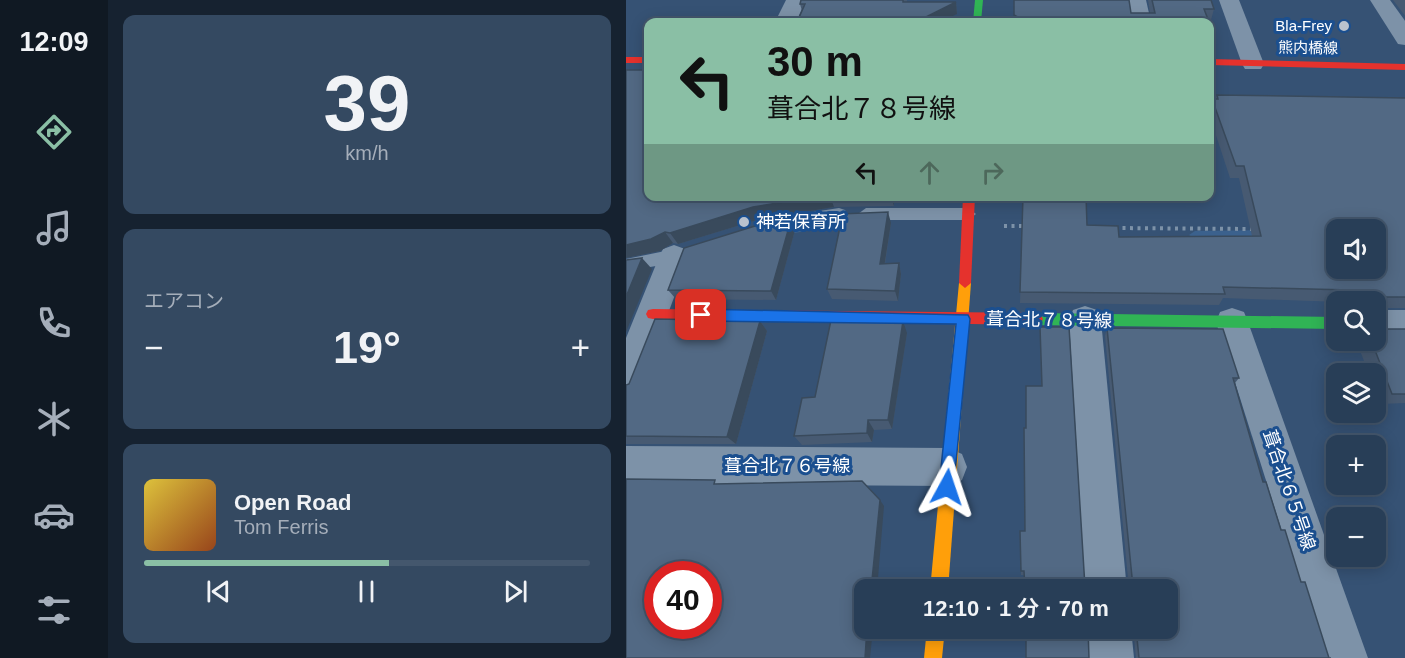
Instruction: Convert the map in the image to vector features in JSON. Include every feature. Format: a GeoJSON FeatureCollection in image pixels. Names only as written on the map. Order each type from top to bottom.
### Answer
{"type":"FeatureCollection","features":[{"type":"Feature","properties":{"kind":"street"},"geometry":{"type":"LineString","coordinates":[[788,18],[796,0]]}},
{"type":"Feature","properties":{"kind":"street"},"geometry":{"type":"LineString","coordinates":[[977,18],[979,0]]}},
{"type":"Feature","properties":{"kind":"street"},"geometry":{"type":"LineString","coordinates":[[1136,0],[1140,18]]}},
{"type":"Feature","properties":{"kind":"street"},"geometry":{"type":"LineString","coordinates":[[1229,0],[1253,64]]}},
{"type":"Feature","properties":{"kind":"street"},"geometry":{"type":"LineString","coordinates":[[1380,0],[1406,39]]}},
{"type":"Feature","properties":{"kind":"street"},"geometry":{"type":"LineString","coordinates":[[626,60],[644,60]]}},
{"type":"Feature","properties":{"kind":"street","name":"熊内橋線"},"geometry":{"type":"LineString","coordinates":[[1214,62],[1406,67]]}},
{"type":"Feature","properties":{"kind":"street"},"geometry":{"type":"LineString","coordinates":[[940,579],[963,319],[969,201]]}},
{"type":"Feature","properties":{"kind":"street"},"geometry":{"type":"LineString","coordinates":[[626,381],[653,314],[685,251]]}},
{"type":"Feature","properties":{"kind":"street","name":"葺合北７８号線"},"geometry":{"type":"LineString","coordinates":[[653,314],[1326,323]]}},
{"type":"Feature","properties":{"kind":"street"},"geometry":{"type":"LineString","coordinates":[[1085,320],[1105,579]]}},
{"type":"Feature","properties":{"kind":"street","name":"葺合北６５号線"},"geometry":{"type":"LineString","coordinates":[[1232,322],[1345,658]]}},
{"type":"Feature","properties":{"kind":"street"},"geometry":{"type":"LineString","coordinates":[[1386,324],[1406,324]]}},
{"type":"Feature","properties":{"kind":"street","name":"葺合北７６号線"},"geometry":{"type":"LineString","coordinates":[[626,465],[948,467]]}},
{"type":"Feature","properties":{"kind":"street"},"geometry":{"type":"LineString","coordinates":[[933,658],[935,639]]}},
{"type":"Feature","properties":{"kind":"street"},"geometry":{"type":"LineString","coordinates":[[1110,639],[1111,658]]}},
{"type":"Feature","properties":{"kind":"lane"},"geometry":{"type":"LineString","coordinates":[[750,230],[834,214],[967,220]]}},
{"type":"Feature","properties":{"kind":"lane"},"geometry":{"type":"LineString","coordinates":[[626,265],[685,251]]}},
{"type":"Feature","properties":{"kind":"path"},"geometry":{"type":"LineString","coordinates":[[967,220],[1038,226]]}},
{"type":"Feature","properties":{"kind":"path"},"geometry":{"type":"LineString","coordinates":[[1214,222],[1215,229]]}},
{"type":"Feature","properties":{"kind":"path"},"geometry":{"type":"LineString","coordinates":[[1109,228],[1265,228]]}},
{"type":"Feature","properties":{"kind":"building"},"geometry":{"type":"Polygon","coordinates":[[[801,0],[956,2],[924,18],[799,18],[805,4],[800,4],[801,0]]]}},
{"type":"Feature","properties":{"kind":"building"},"geometry":{"type":"Polygon","coordinates":[[[1014,0],[1129,0],[1131,13],[1155,13],[1152,0],[1211,0],[1214,9],[1204,9],[1207,18],[1020,18],[1014,15],[1014,0]]]}},
{"type":"Feature","properties":{"kind":"building"},"geometry":{"type":"Polygon","coordinates":[[[626,70],[644,70],[644,201],[790,201],[753,207],[626,245],[626,70]]]}},
{"type":"Feature","properties":{"kind":"building"},"geometry":{"type":"Polygon","coordinates":[[[1217,95],[1406,98],[1406,297],[1386,297],[1386,291],[1223,287],[1225,294],[1020,292],[1023,201],[1086,201],[1087,225],[1118,226],[1119,237],[1261,236],[1244,166],[1236,166],[1214,99],[1218,99],[1217,95]]]}},
{"type":"Feature","properties":{"kind":"building"},"geometry":{"type":"Polygon","coordinates":[[[888,212],[880,264],[899,263],[895,291],[827,289],[841,222],[814,215],[888,212]]]}},
{"type":"Feature","properties":{"kind":"building"},"geometry":{"type":"Polygon","coordinates":[[[791,220],[771,291],[668,290],[684,248],[755,226],[791,220]]]}},
{"type":"Feature","properties":{"kind":"building"},"geometry":{"type":"Polygon","coordinates":[[[642,258],[626,297],[626,260],[642,258]]]}},
{"type":"Feature","properties":{"kind":"building"},"geometry":{"type":"Polygon","coordinates":[[[655,319],[760,321],[727,437],[626,436],[626,385],[629,384],[655,319]]]}},
{"type":"Feature","properties":{"kind":"building"},"geometry":{"type":"Polygon","coordinates":[[[831,320],[903,321],[888,420],[868,420],[867,433],[794,436],[802,398],[815,397],[831,320]]]}},
{"type":"Feature","properties":{"kind":"building"},"geometry":{"type":"Polygon","coordinates":[[[1040,327],[1069,327],[1085,579],[1024,579],[1024,571],[1021,571],[1020,531],[1025,531],[1026,386],[1042,386],[1040,327]]]}},
{"type":"Feature","properties":{"kind":"building"},"geometry":{"type":"Polygon","coordinates":[[[1107,328],[1223,329],[1239,378],[1233,378],[1263,482],[1266,482],[1281,530],[1285,530],[1301,582],[1305,582],[1329,658],[1139,658],[1137,639],[1178,639],[1178,579],[1132,579],[1107,328]]]}},
{"type":"Feature","properties":{"kind":"building"},"geometry":{"type":"Polygon","coordinates":[[[1386,329],[1406,329],[1406,394],[1392,394],[1386,379],[1386,363],[1380,363],[1375,351],[1386,351],[1386,329]]]}},
{"type":"Feature","properties":{"kind":"building"},"geometry":{"type":"Polygon","coordinates":[[[626,479],[715,480],[714,484],[862,481],[880,500],[872,579],[854,579],[854,639],[866,639],[865,658],[626,658],[626,479]]]}},
{"type":"Feature","properties":{"kind":"building"},"geometry":{"type":"Polygon","coordinates":[[[1026,639],[1088,639],[1089,658],[1026,658],[1026,639]]]}},
{"type":"Feature","properties":{"kind":"waterway"},"geometry":{"type":"LineString","coordinates":[[779,232],[833,222]]}},
{"type":"Feature","properties":{"kind":"waterway"},"geometry":{"type":"LineString","coordinates":[[1195,235],[1269,234]]}},
{"type":"Feature","properties":{"kind":"traffic: fast"},"geometry":{"type":"LineString","coordinates":[[977,18],[979,0]]}},
{"type":"Feature","properties":{"kind":"traffic: fast"},"geometry":{"type":"LineString","coordinates":[[1036,319],[1326,323]]}},
{"type":"Feature","properties":{"kind":"traffic: slow"},"geometry":{"type":"LineString","coordinates":[[940,579],[965,283]]}},
{"type":"Feature","properties":{"kind":"traffic: slow"},"geometry":{"type":"LineString","coordinates":[[933,658],[935,639]]}},
{"type":"Feature","properties":{"kind":"traffic: jam"},"geometry":{"type":"LineString","coordinates":[[626,60],[644,60]]}},
{"type":"Feature","properties":{"kind":"traffic: jam"},"geometry":{"type":"LineString","coordinates":[[1214,62],[1406,67]]}},
{"type":"Feature","properties":{"kind":"traffic: jam"},"geometry":{"type":"LineString","coordinates":[[965,283],[969,201]]}},
{"type":"Feature","properties":{"kind":"traffic: jam"},"geometry":{"type":"LineString","coordinates":[[653,314],[1036,319]]}},
{"type":"Feature","properties":{"kind":"place","name":"Bla-Frey"},"geometry":{"type":"Point","coordinates":[1344,26]}},
{"type":"Feature","properties":{"kind":"place","name":"神若保育所"},"geometry":{"type":"Point","coordinates":[744,222]}},
{"type":"Feature","properties":{"kind":"route"},"geometry":{"type":"LineString","coordinates":[[701,315],[963,319],[947,487]]}}]}
